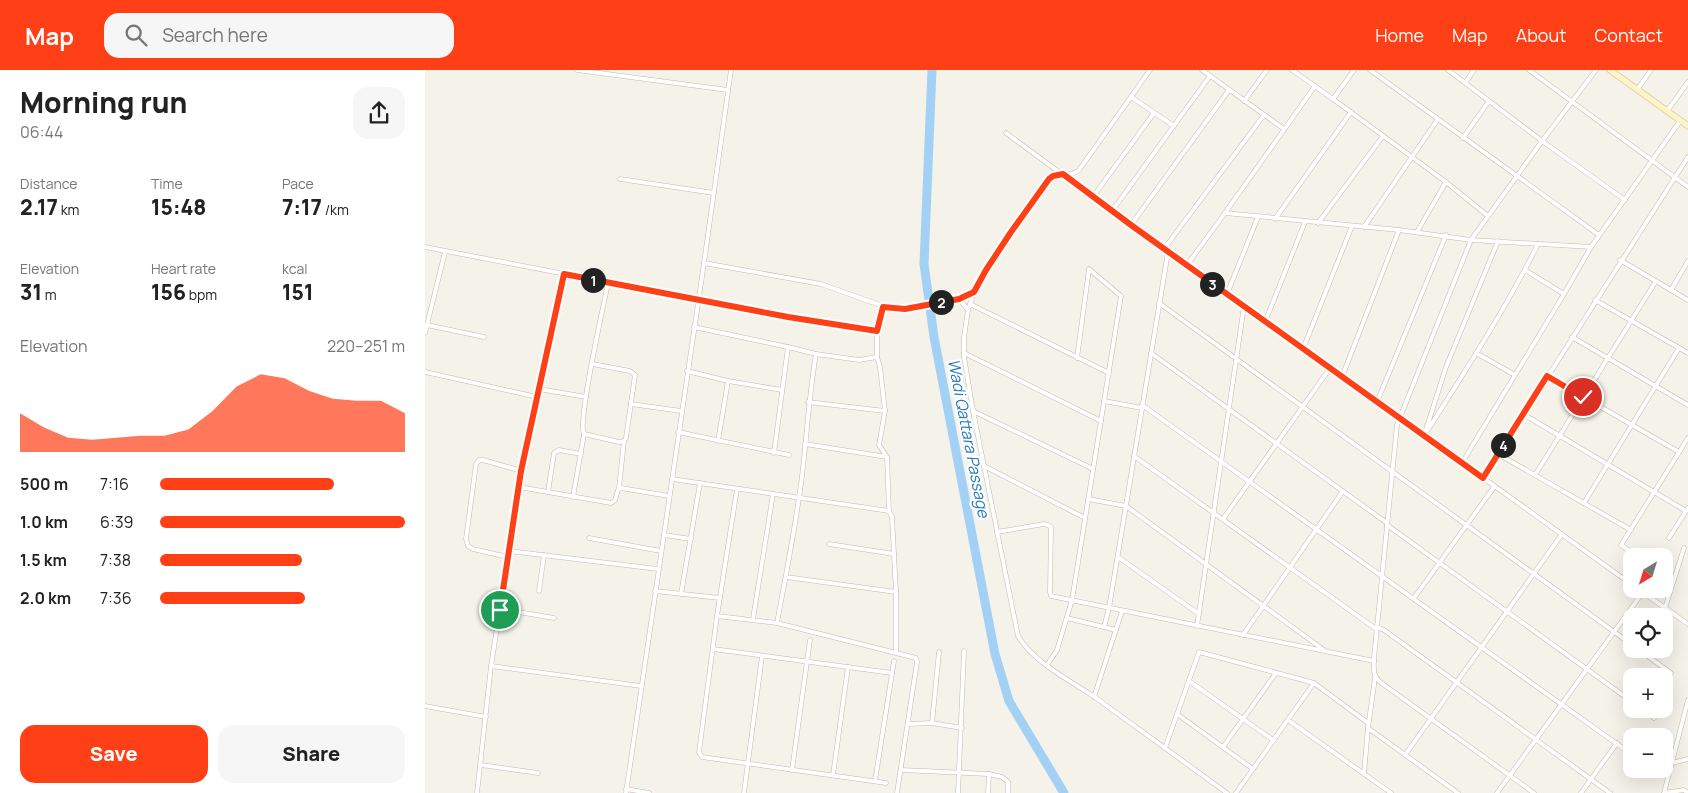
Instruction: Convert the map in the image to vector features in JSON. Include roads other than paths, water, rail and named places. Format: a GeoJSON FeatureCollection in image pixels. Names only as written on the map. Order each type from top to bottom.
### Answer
{"type":"FeatureCollection","features":[{"type":"Feature","properties":{"kind":"street"},"geometry":{"type":"LineString","coordinates":[[577,70],[728,90]]}},
{"type":"Feature","properties":{"kind":"street"},"geometry":{"type":"LineString","coordinates":[[649,793],[626,791],[731,70]]}},
{"type":"Feature","properties":{"kind":"street"},"geometry":{"type":"LineString","coordinates":[[1150,70],[1079,170],[1072,174],[1053,176],[1049,179],[1006,239],[974,292],[968,310],[964,353],[973,411],[1016,630],[1026,646],[1047,665],[1227,793]]}},
{"type":"Feature","properties":{"kind":"street"},"geometry":{"type":"LineString","coordinates":[[1202,70],[1284,130]]}},
{"type":"Feature","properties":{"kind":"street"},"geometry":{"type":"LineString","coordinates":[[1244,101],[1267,70]]}},
{"type":"Feature","properties":{"kind":"street"},"geometry":{"type":"LineString","coordinates":[[1292,70],[1446,182],[1488,216]]}},
{"type":"Feature","properties":{"kind":"street"},"geometry":{"type":"LineString","coordinates":[[1333,99],[1354,70]]}},
{"type":"Feature","properties":{"kind":"street"},"geometry":{"type":"LineString","coordinates":[[1370,70],[1517,178],[1599,235]]}},
{"type":"Feature","properties":{"kind":"street"},"geometry":{"type":"LineString","coordinates":[[1448,70],[1542,141],[1625,200]]}},
{"type":"Feature","properties":{"kind":"street"},"geometry":{"type":"LineString","coordinates":[[1465,83],[1475,70]]}},
{"type":"Feature","properties":{"kind":"street"},"geometry":{"type":"LineString","coordinates":[[1529,70],[1688,187]]}},
{"type":"Feature","properties":{"kind":"street"},"geometry":{"type":"LineString","coordinates":[[1364,773],[1368,725],[1375,678],[1374,661],[1397,425],[1471,240],[1596,70]]}},
{"type":"Feature","properties":{"kind":"street"},"geometry":{"type":"LineString","coordinates":[[1610,70],[1688,126]]}},
{"type":"Feature","properties":{"kind":"street"},"geometry":{"type":"LineString","coordinates":[[1637,90],[1651,70]]}},
{"type":"Feature","properties":{"kind":"street"},"geometry":{"type":"LineString","coordinates":[[1112,211],[1210,76]]}},
{"type":"Feature","properties":{"kind":"street"},"geometry":{"type":"LineString","coordinates":[[1667,111],[1688,82]]}},
{"type":"Feature","properties":{"kind":"street"},"geometry":{"type":"LineString","coordinates":[[1187,266],[1315,86]]}},
{"type":"Feature","properties":{"kind":"street"},"geometry":{"type":"LineString","coordinates":[[1131,225],[1229,90]]}},
{"type":"Feature","properties":{"kind":"street"},"geometry":{"type":"LineString","coordinates":[[1131,97],[1173,126]]}},
{"type":"Feature","properties":{"kind":"street"},"geometry":{"type":"LineString","coordinates":[[1463,138],[1489,101]]}},
{"type":"Feature","properties":{"kind":"street"},"geometry":{"type":"LineString","coordinates":[[1275,219],[1351,112]]}},
{"type":"Feature","properties":{"kind":"street"},"geometry":{"type":"LineString","coordinates":[[1093,197],[1154,113]]}},
{"type":"Feature","properties":{"kind":"street"},"geometry":{"type":"LineString","coordinates":[[1104,627],[1109,608],[1126,506],[1166,251],[1264,115]]}},
{"type":"Feature","properties":{"kind":"street"},"geometry":{"type":"LineString","coordinates":[[1364,227],[1438,119]]}},
{"type":"Feature","properties":{"kind":"street"},"geometry":{"type":"LineString","coordinates":[[1462,463],[1591,246],[1680,121]]}},
{"type":"Feature","properties":{"kind":"street"},"geometry":{"type":"LineString","coordinates":[[1006,133],[1166,251],[1623,578]]}},
{"type":"Feature","properties":{"kind":"street"},"geometry":{"type":"LineString","coordinates":[[1318,223],[1383,136]]}},
{"type":"Feature","properties":{"kind":"street"},"geometry":{"type":"LineString","coordinates":[[1483,478],[1620,260],[1688,157]]}},
{"type":"Feature","properties":{"kind":"street"},"geometry":{"type":"LineString","coordinates":[[620,179],[714,193]]}},
{"type":"Feature","properties":{"kind":"street"},"geometry":{"type":"LineString","coordinates":[[1417,232],[1446,182]]}},
{"type":"Feature","properties":{"kind":"street"},"geometry":{"type":"LineString","coordinates":[[1225,213],[1446,235],[1471,240],[1591,246]]}},
{"type":"Feature","properties":{"kind":"street"},"geometry":{"type":"LineString","coordinates":[[1227,294],[1258,217]]}},
{"type":"Feature","properties":{"kind":"street"},"geometry":{"type":"LineString","coordinates":[[1265,322],[1305,222]]}},
{"type":"Feature","properties":{"kind":"street"},"geometry":{"type":"LineString","coordinates":[[1303,349],[1353,226]]}},
{"type":"Feature","properties":{"kind":"street"},"geometry":{"type":"LineString","coordinates":[[1342,377],[1399,230]]}},
{"type":"Feature","properties":{"kind":"street"},"geometry":{"type":"LineString","coordinates":[[1377,402],[1446,235]]}},
{"type":"Feature","properties":{"kind":"street"},"geometry":{"type":"LineString","coordinates":[[1424,436],[1446,367],[1498,241]]}},
{"type":"Feature","properties":{"kind":"street"},"geometry":{"type":"LineString","coordinates":[[1424,436],[1476,353],[1525,270],[1538,244]]}},
{"type":"Feature","properties":{"kind":"street"},"geometry":{"type":"LineString","coordinates":[[425,248],[788,317],[877,331]]}},
{"type":"Feature","properties":{"kind":"street"},"geometry":{"type":"LineString","coordinates":[[425,333],[445,252]]}},
{"type":"Feature","properties":{"kind":"street"},"geometry":{"type":"LineString","coordinates":[[1620,260],[1688,300]]}},
{"type":"Feature","properties":{"kind":"street"},"geometry":{"type":"LineString","coordinates":[[1671,290],[1688,261]]}},
{"type":"Feature","properties":{"kind":"street"},"geometry":{"type":"LineString","coordinates":[[704,263],[821,284],[883,307],[905,309],[959,299],[974,292]]}},
{"type":"Feature","properties":{"kind":"street"},"geometry":{"type":"LineString","coordinates":[[1047,665],[1057,650],[1072,600],[1121,296],[1089,269],[1077,358]]}},
{"type":"Feature","properties":{"kind":"street"},"geometry":{"type":"LineString","coordinates":[[1525,270],[1564,294]]}},
{"type":"Feature","properties":{"kind":"street"},"geometry":{"type":"LineString","coordinates":[[477,793],[491,666],[521,471],[564,274]]}},
{"type":"Feature","properties":{"kind":"street"},"geometry":{"type":"LineString","coordinates":[[1535,475],[1656,281]]}},
{"type":"Feature","properties":{"kind":"street"},"geometry":{"type":"LineString","coordinates":[[573,497],[584,434],[582,428],[586,397],[608,283]]}},
{"type":"Feature","properties":{"kind":"street"},"geometry":{"type":"LineString","coordinates":[[959,299],[968,310]]}},
{"type":"Feature","properties":{"kind":"street"},"geometry":{"type":"LineString","coordinates":[[1595,300],[1688,353]]}},
{"type":"Feature","properties":{"kind":"street"},"geometry":{"type":"LineString","coordinates":[[1159,303],[1623,638]]}},
{"type":"Feature","properties":{"kind":"street"},"geometry":{"type":"LineString","coordinates":[[970,304],[1109,374]]}},
{"type":"Feature","properties":{"kind":"street"},"geometry":{"type":"LineString","coordinates":[[1197,626],[1244,306]]}},
{"type":"Feature","properties":{"kind":"street"},"geometry":{"type":"LineString","coordinates":[[883,307],[877,331],[877,357],[880,367],[885,411],[879,445],[887,457],[889,512],[892,517],[896,592],[896,652]]}},
{"type":"Feature","properties":{"kind":"street"},"geometry":{"type":"LineString","coordinates":[[427,326],[484,337]]}},
{"type":"Feature","properties":{"kind":"street"},"geometry":{"type":"LineString","coordinates":[[694,327],[816,354],[859,360],[877,357]]}},
{"type":"Feature","properties":{"kind":"street"},"geometry":{"type":"LineString","coordinates":[[1572,337],[1688,405]]}},
{"type":"Feature","properties":{"kind":"street"},"geometry":{"type":"LineString","coordinates":[[774,453],[788,347]]}},
{"type":"Feature","properties":{"kind":"street"},"geometry":{"type":"LineString","coordinates":[[1584,503],[1679,348]]}},
{"type":"Feature","properties":{"kind":"street"},"geometry":{"type":"LineString","coordinates":[[964,353],[1101,421]]}},
{"type":"Feature","properties":{"kind":"street"},"geometry":{"type":"LineString","coordinates":[[1151,353],[1623,695]]}},
{"type":"Feature","properties":{"kind":"street"},"geometry":{"type":"LineString","coordinates":[[1476,353],[1515,375]]}},
{"type":"Feature","properties":{"kind":"street"},"geometry":{"type":"LineString","coordinates":[[777,623],[799,498],[808,402],[816,354]]}},
{"type":"Feature","properties":{"kind":"street"},"geometry":{"type":"LineString","coordinates":[[519,487],[614,502],[619,488],[623,441],[626,438],[635,375],[633,372],[592,364]]}},
{"type":"Feature","properties":{"kind":"street"},"geometry":{"type":"LineString","coordinates":[[1223,519],[1330,368]]}},
{"type":"Feature","properties":{"kind":"street"},"geometry":{"type":"LineString","coordinates":[[687,371],[728,381],[782,390]]}},
{"type":"Feature","properties":{"kind":"street"},"geometry":{"type":"LineString","coordinates":[[425,372],[537,397]]}},
{"type":"Feature","properties":{"kind":"street"},"geometry":{"type":"LineString","coordinates":[[1547,376],[1679,452]]}},
{"type":"Feature","properties":{"kind":"street"},"geometry":{"type":"LineString","coordinates":[[718,441],[728,381]]}},
{"type":"Feature","properties":{"kind":"street"},"geometry":{"type":"LineString","coordinates":[[539,389],[586,397]]}},
{"type":"Feature","properties":{"kind":"street"},"geometry":{"type":"LineString","coordinates":[[1104,401],[1142,406],[1250,481],[1623,748]]}},
{"type":"Feature","properties":{"kind":"street"},"geometry":{"type":"LineString","coordinates":[[808,402],[885,411]]}},
{"type":"Feature","properties":{"kind":"street"},"geometry":{"type":"LineString","coordinates":[[631,404],[681,411]]}},
{"type":"Feature","properties":{"kind":"street"},"geometry":{"type":"LineString","coordinates":[[973,411],[1093,470]]}},
{"type":"Feature","properties":{"kind":"street"},"geometry":{"type":"LineString","coordinates":[[1523,414],[1687,510],[1669,538]]}},
{"type":"Feature","properties":{"kind":"street"},"geometry":{"type":"LineString","coordinates":[[678,432],[789,455]]}},
{"type":"Feature","properties":{"kind":"street"},"geometry":{"type":"LineString","coordinates":[[584,434],[619,442],[623,441]]}},
{"type":"Feature","properties":{"kind":"street"},"geometry":{"type":"LineString","coordinates":[[1625,548],[1621,545],[1688,438]]}},
{"type":"Feature","properties":{"kind":"street"},"geometry":{"type":"LineString","coordinates":[[805,444],[887,457]]}},
{"type":"Feature","properties":{"kind":"street"},"geometry":{"type":"LineString","coordinates":[[548,492],[554,453],[559,450],[581,454]]}},
{"type":"Feature","properties":{"kind":"street"},"geometry":{"type":"LineString","coordinates":[[1498,454],[1631,530]]}},
{"type":"Feature","properties":{"kind":"street"},"geometry":{"type":"LineString","coordinates":[[1134,456],[1290,568],[1377,628],[1383,630],[1610,793]]}},
{"type":"Feature","properties":{"kind":"street"},"geometry":{"type":"LineString","coordinates":[[508,557],[473,549],[468,546],[466,539],[476,464],[479,460],[483,460],[521,471]]}},
{"type":"Feature","properties":{"kind":"street"},"geometry":{"type":"LineString","coordinates":[[984,466],[1085,518]]}},
{"type":"Feature","properties":{"kind":"street"},"geometry":{"type":"LineString","coordinates":[[672,479],[889,512]]}},
{"type":"Feature","properties":{"kind":"street"},"geometry":{"type":"LineString","coordinates":[[681,594],[700,483]]}},
{"type":"Feature","properties":{"kind":"street"},"geometry":{"type":"LineString","coordinates":[[1414,598],[1494,486]]}},
{"type":"Feature","properties":{"kind":"street"},"geometry":{"type":"LineString","coordinates":[[619,488],[669,496]]}},
{"type":"Feature","properties":{"kind":"street"},"geometry":{"type":"LineString","coordinates":[[737,489],[719,598],[699,752],[702,757],[886,783]]}},
{"type":"Feature","properties":{"kind":"street"},"geometry":{"type":"LineString","coordinates":[[1243,635],[1343,491]]}},
{"type":"Feature","properties":{"kind":"street"},"geometry":{"type":"LineString","coordinates":[[753,619],[773,494]]}},
{"type":"Feature","properties":{"kind":"street"},"geometry":{"type":"LineString","coordinates":[[1088,499],[1126,506],[1326,652]]}},
{"type":"Feature","properties":{"kind":"street"},"geometry":{"type":"LineString","coordinates":[[997,532],[1044,524],[1048,524],[1051,527],[1051,596],[1374,661]]}},
{"type":"Feature","properties":{"kind":"street"},"geometry":{"type":"LineString","coordinates":[[1405,755],[1561,534]]}},
{"type":"Feature","properties":{"kind":"street"},"geometry":{"type":"LineString","coordinates":[[663,535],[691,539]]}},
{"type":"Feature","properties":{"kind":"street"},"geometry":{"type":"LineString","coordinates":[[589,538],[661,550]]}},
{"type":"Feature","properties":{"kind":"street"},"geometry":{"type":"LineString","coordinates":[[829,544],[894,554]]}},
{"type":"Feature","properties":{"kind":"street"},"geometry":{"type":"LineString","coordinates":[[1673,582],[1684,548]]}},
{"type":"Feature","properties":{"kind":"street"},"geometry":{"type":"LineString","coordinates":[[509,551],[658,570]]}},
{"type":"Feature","properties":{"kind":"street"},"geometry":{"type":"LineString","coordinates":[[539,591],[544,555]]}},
{"type":"Feature","properties":{"kind":"street"},"geometry":{"type":"LineString","coordinates":[[1117,557],[1199,614]]}},
{"type":"Feature","properties":{"kind":"street"},"geometry":{"type":"LineString","coordinates":[[786,577],[896,592]]}},
{"type":"Feature","properties":{"kind":"street"},"geometry":{"type":"LineString","coordinates":[[655,591],[719,598]]}},
{"type":"Feature","properties":{"kind":"street"},"geometry":{"type":"LineString","coordinates":[[1497,793],[1639,598]]}},
{"type":"Feature","properties":{"kind":"street"},"geometry":{"type":"LineString","coordinates":[[1651,598],[1665,608],[1668,598]]}},
{"type":"Feature","properties":{"kind":"street"},"geometry":{"type":"LineString","coordinates":[[500,610],[555,618]]}},
{"type":"Feature","properties":{"kind":"street"},"geometry":{"type":"LineString","coordinates":[[1094,697],[1122,610]]}},
{"type":"Feature","properties":{"kind":"street"},"geometry":{"type":"LineString","coordinates":[[1673,614],[1688,624]]}},
{"type":"Feature","properties":{"kind":"street"},"geometry":{"type":"LineString","coordinates":[[717,616],[777,623],[915,657],[917,660],[897,793]]}},
{"type":"Feature","properties":{"kind":"street"},"geometry":{"type":"LineString","coordinates":[[1067,618],[1116,630]]}},
{"type":"Feature","properties":{"kind":"street"},"geometry":{"type":"LineString","coordinates":[[792,770],[810,640]]}},
{"type":"Feature","properties":{"kind":"street"},"geometry":{"type":"LineString","coordinates":[[713,649],[892,673]]}},
{"type":"Feature","properties":{"kind":"street"},"geometry":{"type":"LineString","coordinates":[[958,793],[964,651]]}},
{"type":"Feature","properties":{"kind":"street"},"geometry":{"type":"LineString","coordinates":[[932,723],[939,652]]}},
{"type":"Feature","properties":{"kind":"street"},"geometry":{"type":"LineString","coordinates":[[1165,748],[1199,652],[1314,683],[1405,755],[1458,793]]}},
{"type":"Feature","properties":{"kind":"street"},"geometry":{"type":"LineString","coordinates":[[743,793],[749,763],[762,656]]}},
{"type":"Feature","properties":{"kind":"street"},"geometry":{"type":"LineString","coordinates":[[1650,658],[1664,668]]}},
{"type":"Feature","properties":{"kind":"street"},"geometry":{"type":"LineString","coordinates":[[875,781],[893,661]]}},
{"type":"Feature","properties":{"kind":"street"},"geometry":{"type":"LineString","coordinates":[[491,666],[641,686]]}},
{"type":"Feature","properties":{"kind":"street"},"geometry":{"type":"LineString","coordinates":[[833,776],[848,667]]}},
{"type":"Feature","properties":{"kind":"street"},"geometry":{"type":"LineString","coordinates":[[1223,747],[1276,673]]}},
{"type":"Feature","properties":{"kind":"street"},"geometry":{"type":"LineString","coordinates":[[1375,678],[1534,793]]}},
{"type":"Feature","properties":{"kind":"street"},"geometry":{"type":"LineString","coordinates":[[1189,681],[1273,740]]}},
{"type":"Feature","properties":{"kind":"street"},"geometry":{"type":"LineString","coordinates":[[1236,793],[1314,683]]}},
{"type":"Feature","properties":{"kind":"street"},"geometry":{"type":"LineString","coordinates":[[1673,759],[1688,700]]}},
{"type":"Feature","properties":{"kind":"street"},"geometry":{"type":"LineString","coordinates":[[425,706],[486,717]]}},
{"type":"Feature","properties":{"kind":"street"},"geometry":{"type":"LineString","coordinates":[[1177,714],[1253,769]]}},
{"type":"Feature","properties":{"kind":"street"},"geometry":{"type":"LineString","coordinates":[[1288,720],[1391,793]]}},
{"type":"Feature","properties":{"kind":"street"},"geometry":{"type":"LineString","coordinates":[[908,724],[932,723],[961,728]]}},
{"type":"Feature","properties":{"kind":"street"},"geometry":{"type":"LineString","coordinates":[[1581,793],[1617,744]]}},
{"type":"Feature","properties":{"kind":"street"},"geometry":{"type":"LineString","coordinates":[[1673,763],[1688,758]]}},
{"type":"Feature","properties":{"kind":"street"},"geometry":{"type":"LineString","coordinates":[[481,765],[538,773]]}},
{"type":"Feature","properties":{"kind":"street"},"geometry":{"type":"LineString","coordinates":[[901,770],[1001,776],[1008,782],[1008,793]]}},
{"type":"Feature","properties":{"kind":"street"},"geometry":{"type":"LineString","coordinates":[[988,793],[989,774]]}},
{"type":"Feature","properties":{"kind":"street"},"geometry":{"type":"LineString","coordinates":[[1668,778],[1664,793],[1684,790],[1688,792]]}},
{"type":"Feature","properties":{"kind":"waterway","name":"Wadi Qattara Passage"},"geometry":{"type":"LineString","coordinates":[[932,70],[924,264],[934,337],[995,654],[1009,701],[1064,793]]}}]}
